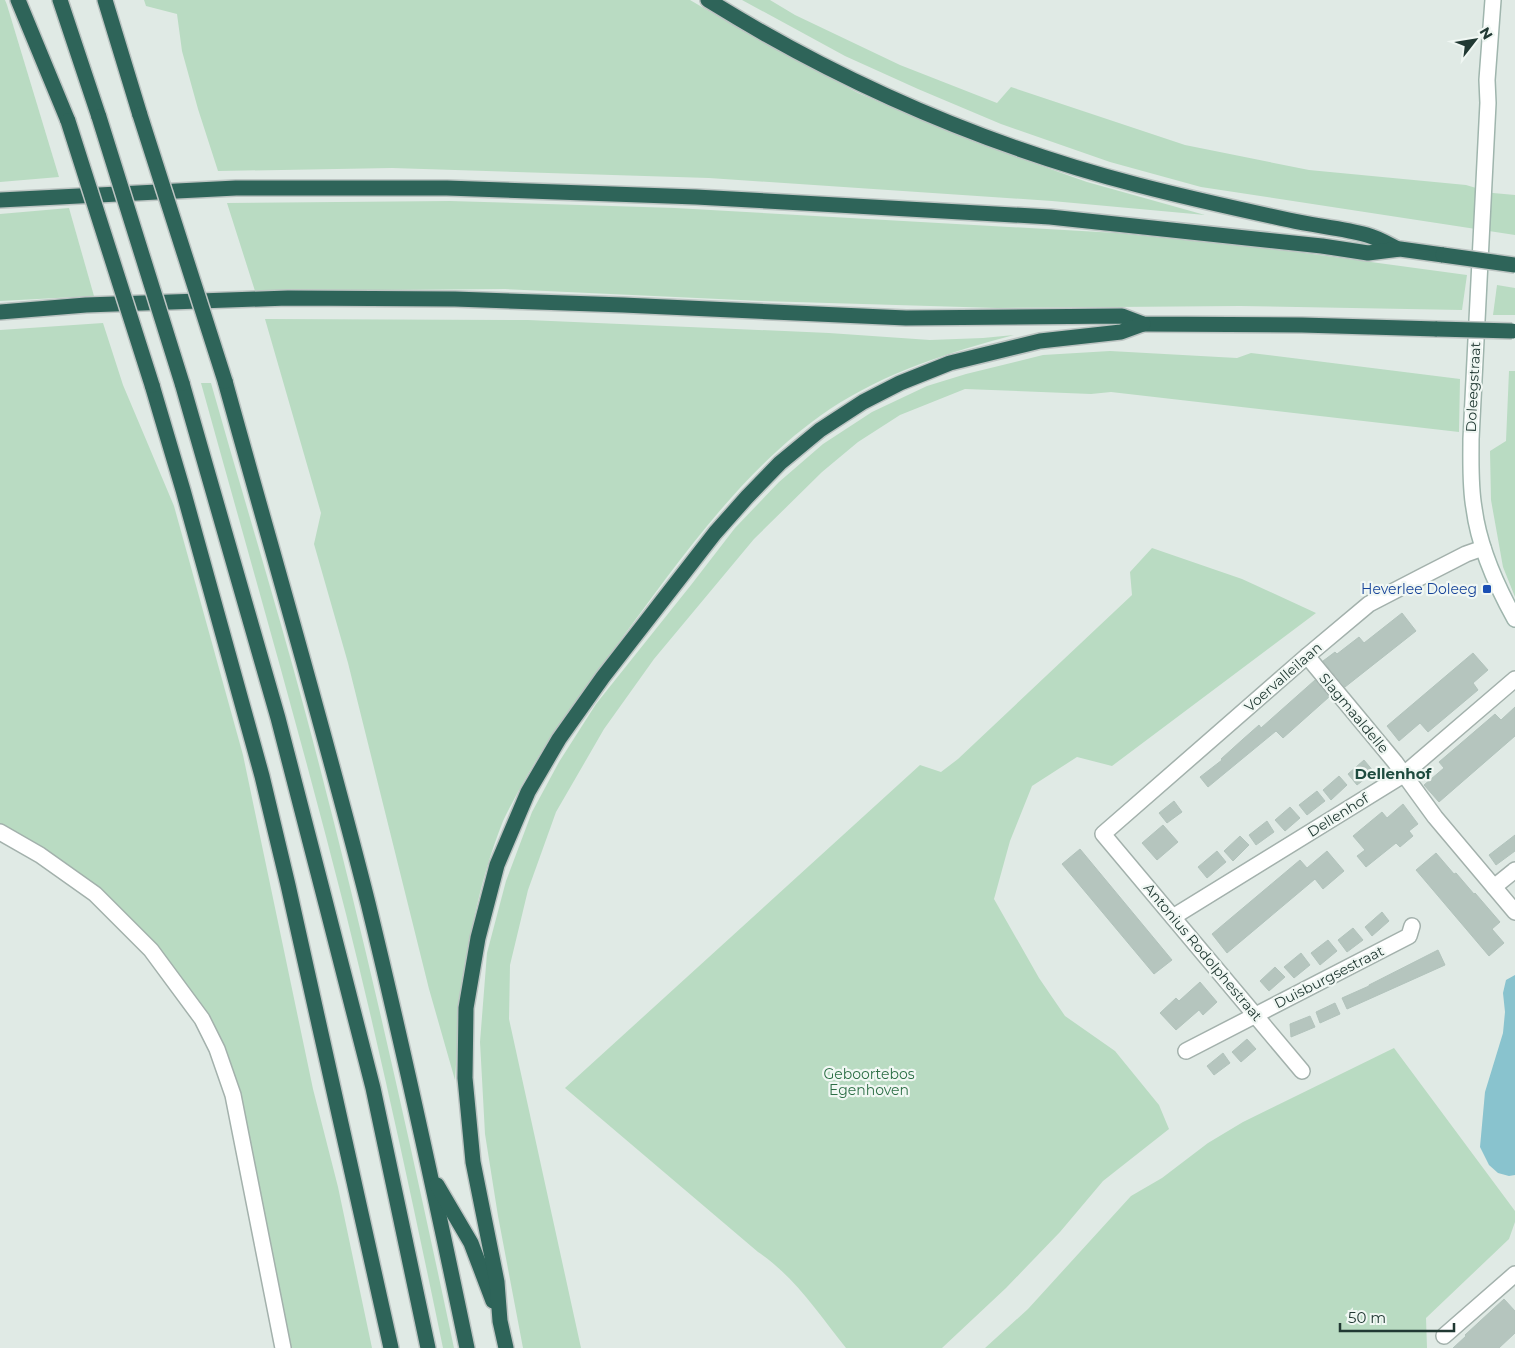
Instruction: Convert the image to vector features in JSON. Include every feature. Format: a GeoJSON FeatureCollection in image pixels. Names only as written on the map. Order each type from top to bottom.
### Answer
{"type":"FeatureCollection","features":[{"type":"Feature","properties":{"kind":"highway"},"geometry":{"type":"LineString","coordinates":[[18,0],[68,121],[152,385],[183,490],[262,776],[293,904],[391,1348]]}},
{"type":"Feature","properties":{"kind":"highway"},"geometry":{"type":"LineString","coordinates":[[60,0],[182,384],[278,718],[372,1088],[428,1348]]}},
{"type":"Feature","properties":{"kind":"highway"},"geometry":{"type":"LineString","coordinates":[[105,0],[225,381],[317,710],[368,904],[431,1174],[467,1348]]}},
{"type":"Feature","properties":{"kind":"highway"},"geometry":{"type":"LineString","coordinates":[[708,0],[781,42],[871,88],[1028,152],[1075,168],[1202,201],[1368,235],[1400,249]]}},
{"type":"Feature","properties":{"kind":"highway"},"geometry":{"type":"LineString","coordinates":[[3,200],[236,188],[447,188],[696,197],[1050,218],[1322,246],[1368,253],[1400,249],[1515,265]]}},
{"type":"Feature","properties":{"kind":"highway"},"geometry":{"type":"LineString","coordinates":[[0,312],[86,306],[288,298],[455,299],[624,304],[906,318],[1122,316],[1144,324]]}},
{"type":"Feature","properties":{"kind":"highway"},"geometry":{"type":"LineString","coordinates":[[500,1321],[497,1282],[473,1162],[465,1078],[466,1008],[478,938],[497,865],[528,792],[559,739],[603,677],[715,533],[780,463],[820,430],[864,402],[900,383],[950,363],[1032,343],[1121,332],[1144,324],[1302,325],[1514,332]]}},
{"type":"Feature","properties":{"kind":"highway"},"geometry":{"type":"LineString","coordinates":[[431,1174],[471,1243],[500,1321],[506,1348]]}},
{"type":"Feature","properties":{"kind":"street","name":"Doleegstraat"},"geometry":{"type":"LineString","coordinates":[[1493,0],[1487,80],[1486,146],[1471,439],[1473,507],[1483,548],[1515,619]]}},
{"type":"Feature","properties":{"kind":"street","name":"Voervalleilaan"},"geometry":{"type":"LineString","coordinates":[[1103,834],[1369,604],[1483,548]]}},
{"type":"Feature","properties":{"kind":"street","name":"Slagmaaldelle"},"geometry":{"type":"LineString","coordinates":[[1307,656],[1403,774],[1429,810],[1515,912]]}},
{"type":"Feature","properties":{"kind":"street","name":"Dellenhof"},"geometry":{"type":"LineString","coordinates":[[1173,917],[1403,774],[1515,680]]}},
{"type":"Feature","properties":{"kind":"street"},"geometry":{"type":"LineString","coordinates":[[0,832],[40,854],[95,894],[151,950],[202,1019],[217,1049],[233,1096],[284,1348]]}},
{"type":"Feature","properties":{"kind":"street","name":"Antonius Rodolphestraat"},"geometry":{"type":"LineString","coordinates":[[1103,834],[1302,1071]]}},
{"type":"Feature","properties":{"kind":"street"},"geometry":{"type":"LineString","coordinates":[[1494,887],[1515,870]]}},
{"type":"Feature","properties":{"kind":"street","name":"Duisburgsestraat"},"geometry":{"type":"LineString","coordinates":[[1186,1051],[1409,936],[1412,926]]}},
{"type":"Feature","properties":{"kind":"street"},"geometry":{"type":"LineString","coordinates":[[1444,1336],[1515,1274]]}},
{"type":"Feature","properties":{"kind":"green space"},"geometry":{"type":"Polygon","coordinates":[[[0,0],[5,0],[7,5],[59,177],[0,182],[0,0]]]}},
{"type":"Feature","properties":{"kind":"green space"},"geometry":{"type":"Polygon","coordinates":[[[144,0],[690,0],[858,93],[977,143],[1087,182],[1205,215],[1052,201],[709,178],[392,168],[218,171],[182,51],[177,14],[146,6],[144,0]]]}},
{"type":"Feature","properties":{"kind":"green space"},"geometry":{"type":"Polygon","coordinates":[[[742,0],[770,0],[795,15],[900,65],[997,103],[1011,87],[1185,145],[1309,170],[1466,185],[1493,193],[1515,195],[1515,235],[1201,187],[1110,162],[1001,124],[918,89],[845,56],[742,0]]]}},
{"type":"Feature","properties":{"kind":"green space"},"geometry":{"type":"Polygon","coordinates":[[[450,201],[675,208],[1117,233],[1297,252],[1467,275],[1462,310],[1240,306],[997,308],[762,301],[505,289],[255,291],[227,203],[450,201]]]}},
{"type":"Feature","properties":{"kind":"green space"},"geometry":{"type":"Polygon","coordinates":[[[69,208],[94,296],[0,301],[0,214],[69,208]]]}},
{"type":"Feature","properties":{"kind":"green space"},"geometry":{"type":"Polygon","coordinates":[[[1497,285],[1515,288],[1515,315],[1493,315],[1497,285]]]}},
{"type":"Feature","properties":{"kind":"green space"},"geometry":{"type":"Polygon","coordinates":[[[265,319],[528,320],[829,333],[930,340],[1014,335],[919,364],[873,384],[830,409],[798,433],[768,460],[739,489],[686,552],[552,736],[529,771],[503,821],[482,884],[468,949],[460,1014],[455,1080],[429,989],[348,663],[314,544],[321,513],[265,319]]]}},
{"type":"Feature","properties":{"kind":"green space"},"geometry":{"type":"Polygon","coordinates":[[[103,323],[123,385],[174,506],[243,755],[313,1089],[338,1187],[372,1348],[288,1348],[224,1050],[95,886],[46,850],[0,825],[0,330],[103,323]]]}},
{"type":"Feature","properties":{"kind":"green space"},"geometry":{"type":"Polygon","coordinates":[[[1110,351],[1237,358],[1251,353],[1460,379],[1459,432],[1111,392],[1091,394],[965,389],[900,415],[858,442],[822,472],[754,539],[654,659],[604,729],[556,812],[528,890],[510,965],[509,1019],[581,1348],[523,1348],[498,1216],[485,1134],[480,1042],[487,953],[506,881],[532,812],[559,762],[596,704],[735,528],[779,482],[823,444],[872,412],[927,386],[966,374],[1043,355],[1110,351]]]}},
{"type":"Feature","properties":{"kind":"green space"},"geometry":{"type":"Polygon","coordinates":[[[1509,371],[1515,371],[1515,597],[1503,567],[1491,500],[1490,451],[1506,441],[1509,371]]]}},
{"type":"Feature","properties":{"kind":"green space"},"geometry":{"type":"Polygon","coordinates":[[[201,383],[211,383],[283,631],[327,794],[384,1030],[454,1348],[443,1348],[397,1131],[346,914],[293,714],[201,383]]]}},
{"type":"Feature","properties":{"kind":"green space","name":"Geboortebos Egenhoven"},"geometry":{"type":"Polygon","coordinates":[[[1152,548],[1242,579],[1316,613],[1112,766],[1077,757],[1032,786],[1010,841],[994,899],[1039,978],[1065,1016],[1115,1051],[1159,1105],[1169,1129],[1103,1181],[1060,1232],[1006,1288],[942,1348],[846,1348],[805,1296],[783,1272],[565,1088],[920,765],[941,772],[958,759],[1132,595],[1130,572],[1152,548]]]}},
{"type":"Feature","properties":{"kind":"green space"},"geometry":{"type":"Polygon","coordinates":[[[1394,1048],[1515,1211],[1515,1222],[1509,1239],[1426,1318],[1427,1348],[985,1348],[1028,1309],[1131,1196],[1162,1178],[1208,1143],[1243,1122],[1394,1048]]]}},
{"type":"Feature","properties":{"kind":"water"},"geometry":{"type":"Polygon","coordinates":[[[1515,975],[1515,1175],[1509,1176],[1498,1173],[1489,1165],[1480,1147],[1485,1092],[1503,1033],[1505,1012],[1503,993],[1506,980],[1515,975]]]}},
{"type":"Feature","properties":{"kind":"building"},"geometry":{"type":"Polygon","coordinates":[[[1402,613],[1416,631],[1345,687],[1323,661],[1335,652],[1337,654],[1359,637],[1364,643],[1402,613]]]}},
{"type":"Feature","properties":{"kind":"building"},"geometry":{"type":"Polygon","coordinates":[[[1473,653],[1488,670],[1473,683],[1478,690],[1428,732],[1420,723],[1399,741],[1387,726],[1473,653]]]}},
{"type":"Feature","properties":{"kind":"building"},"geometry":{"type":"Polygon","coordinates":[[[1315,680],[1329,697],[1283,738],[1276,731],[1208,787],[1200,777],[1222,760],[1259,725],[1261,728],[1315,680]]]}},
{"type":"Feature","properties":{"kind":"building"},"geometry":{"type":"Polygon","coordinates":[[[1515,707],[1515,736],[1439,802],[1424,785],[1444,768],[1439,762],[1495,714],[1501,720],[1515,707]]]}},
{"type":"Feature","properties":{"kind":"building"},"geometry":{"type":"Polygon","coordinates":[[[1364,760],[1374,772],[1357,785],[1348,774],[1364,760]]]}},
{"type":"Feature","properties":{"kind":"building"},"geometry":{"type":"Polygon","coordinates":[[[1339,776],[1347,785],[1331,800],[1323,790],[1339,776]]]}},
{"type":"Feature","properties":{"kind":"building"},"geometry":{"type":"Polygon","coordinates":[[[1317,791],[1325,801],[1307,815],[1299,805],[1317,791]]]}},
{"type":"Feature","properties":{"kind":"building"},"geometry":{"type":"Polygon","coordinates":[[[1174,801],[1182,812],[1167,823],[1159,813],[1174,801]]]}},
{"type":"Feature","properties":{"kind":"building"},"geometry":{"type":"Polygon","coordinates":[[[1403,804],[1418,824],[1409,831],[1413,836],[1400,847],[1396,843],[1366,867],[1357,856],[1365,850],[1353,836],[1382,812],[1387,818],[1403,804]]]}},
{"type":"Feature","properties":{"kind":"building"},"geometry":{"type":"Polygon","coordinates":[[[1290,807],[1300,818],[1285,831],[1275,820],[1290,807]]]}},
{"type":"Feature","properties":{"kind":"building"},"geometry":{"type":"Polygon","coordinates":[[[1267,821],[1274,832],[1256,845],[1249,835],[1267,821]]]}},
{"type":"Feature","properties":{"kind":"building"},"geometry":{"type":"Polygon","coordinates":[[[1163,825],[1178,842],[1157,860],[1142,843],[1163,825]]]}},
{"type":"Feature","properties":{"kind":"building"},"geometry":{"type":"Polygon","coordinates":[[[1515,835],[1515,851],[1496,865],[1489,855],[1515,835]]]}},
{"type":"Feature","properties":{"kind":"building"},"geometry":{"type":"Polygon","coordinates":[[[1240,836],[1249,845],[1233,861],[1224,851],[1240,836]]]}},
{"type":"Feature","properties":{"kind":"building"},"geometry":{"type":"Polygon","coordinates":[[[1080,849],[1172,960],[1154,974],[1062,864],[1080,849]]]}},
{"type":"Feature","properties":{"kind":"building"},"geometry":{"type":"Polygon","coordinates":[[[1217,851],[1226,862],[1207,878],[1198,867],[1217,851]]]}},
{"type":"Feature","properties":{"kind":"building"},"geometry":{"type":"Polygon","coordinates":[[[1327,851],[1344,871],[1323,889],[1315,879],[1227,953],[1212,934],[1300,860],[1307,868],[1327,851]]]}},
{"type":"Feature","properties":{"kind":"building"},"geometry":{"type":"Polygon","coordinates":[[[1436,853],[1500,922],[1492,929],[1504,943],[1489,956],[1416,870],[1436,853]]]}},
{"type":"Feature","properties":{"kind":"building"},"geometry":{"type":"Polygon","coordinates":[[[1382,912],[1389,921],[1372,936],[1365,927],[1382,912]]]}},
{"type":"Feature","properties":{"kind":"building"},"geometry":{"type":"Polygon","coordinates":[[[1353,928],[1363,940],[1347,952],[1338,940],[1353,928]]]}},
{"type":"Feature","properties":{"kind":"building"},"geometry":{"type":"Polygon","coordinates":[[[1328,940],[1337,951],[1320,965],[1311,953],[1328,940]]]}},
{"type":"Feature","properties":{"kind":"building"},"geometry":{"type":"Polygon","coordinates":[[[1438,950],[1445,965],[1347,1009],[1342,998],[1438,950]]]}},
{"type":"Feature","properties":{"kind":"building"},"geometry":{"type":"Polygon","coordinates":[[[1301,953],[1310,965],[1294,978],[1284,967],[1301,953]]]}},
{"type":"Feature","properties":{"kind":"building"},"geometry":{"type":"Polygon","coordinates":[[[1275,967],[1285,977],[1269,991],[1260,981],[1275,967]]]}},
{"type":"Feature","properties":{"kind":"building"},"geometry":{"type":"Polygon","coordinates":[[[1200,982],[1217,1002],[1203,1015],[1199,1010],[1176,1030],[1160,1013],[1176,998],[1179,1001],[1200,982]]]}},
{"type":"Feature","properties":{"kind":"building"},"geometry":{"type":"Polygon","coordinates":[[[1335,1003],[1340,1014],[1320,1023],[1316,1012],[1335,1003]]]}},
{"type":"Feature","properties":{"kind":"building"},"geometry":{"type":"Polygon","coordinates":[[[1310,1016],[1315,1027],[1291,1037],[1290,1024],[1310,1016]]]}},
{"type":"Feature","properties":{"kind":"building"},"geometry":{"type":"Polygon","coordinates":[[[1247,1039],[1256,1049],[1241,1062],[1232,1052],[1247,1039]]]}},
{"type":"Feature","properties":{"kind":"building"},"geometry":{"type":"Polygon","coordinates":[[[1223,1053],[1230,1063],[1214,1075],[1207,1066],[1223,1053]]]}},
{"type":"Feature","properties":{"kind":"building"},"geometry":{"type":"Polygon","coordinates":[[[1504,1299],[1515,1311],[1515,1333],[1499,1348],[1453,1348],[1465,1335],[1504,1299]]]}},
{"type":"Feature","properties":{"kind":"place","name":"Heverlee Doleeg"},"geometry":{"type":"Point","coordinates":[1487,589]}},
{"type":"Feature","properties":{"kind":"district","name":"Dellenhof"},"geometry":{"type":"Point","coordinates":[1393,774]}}]}
